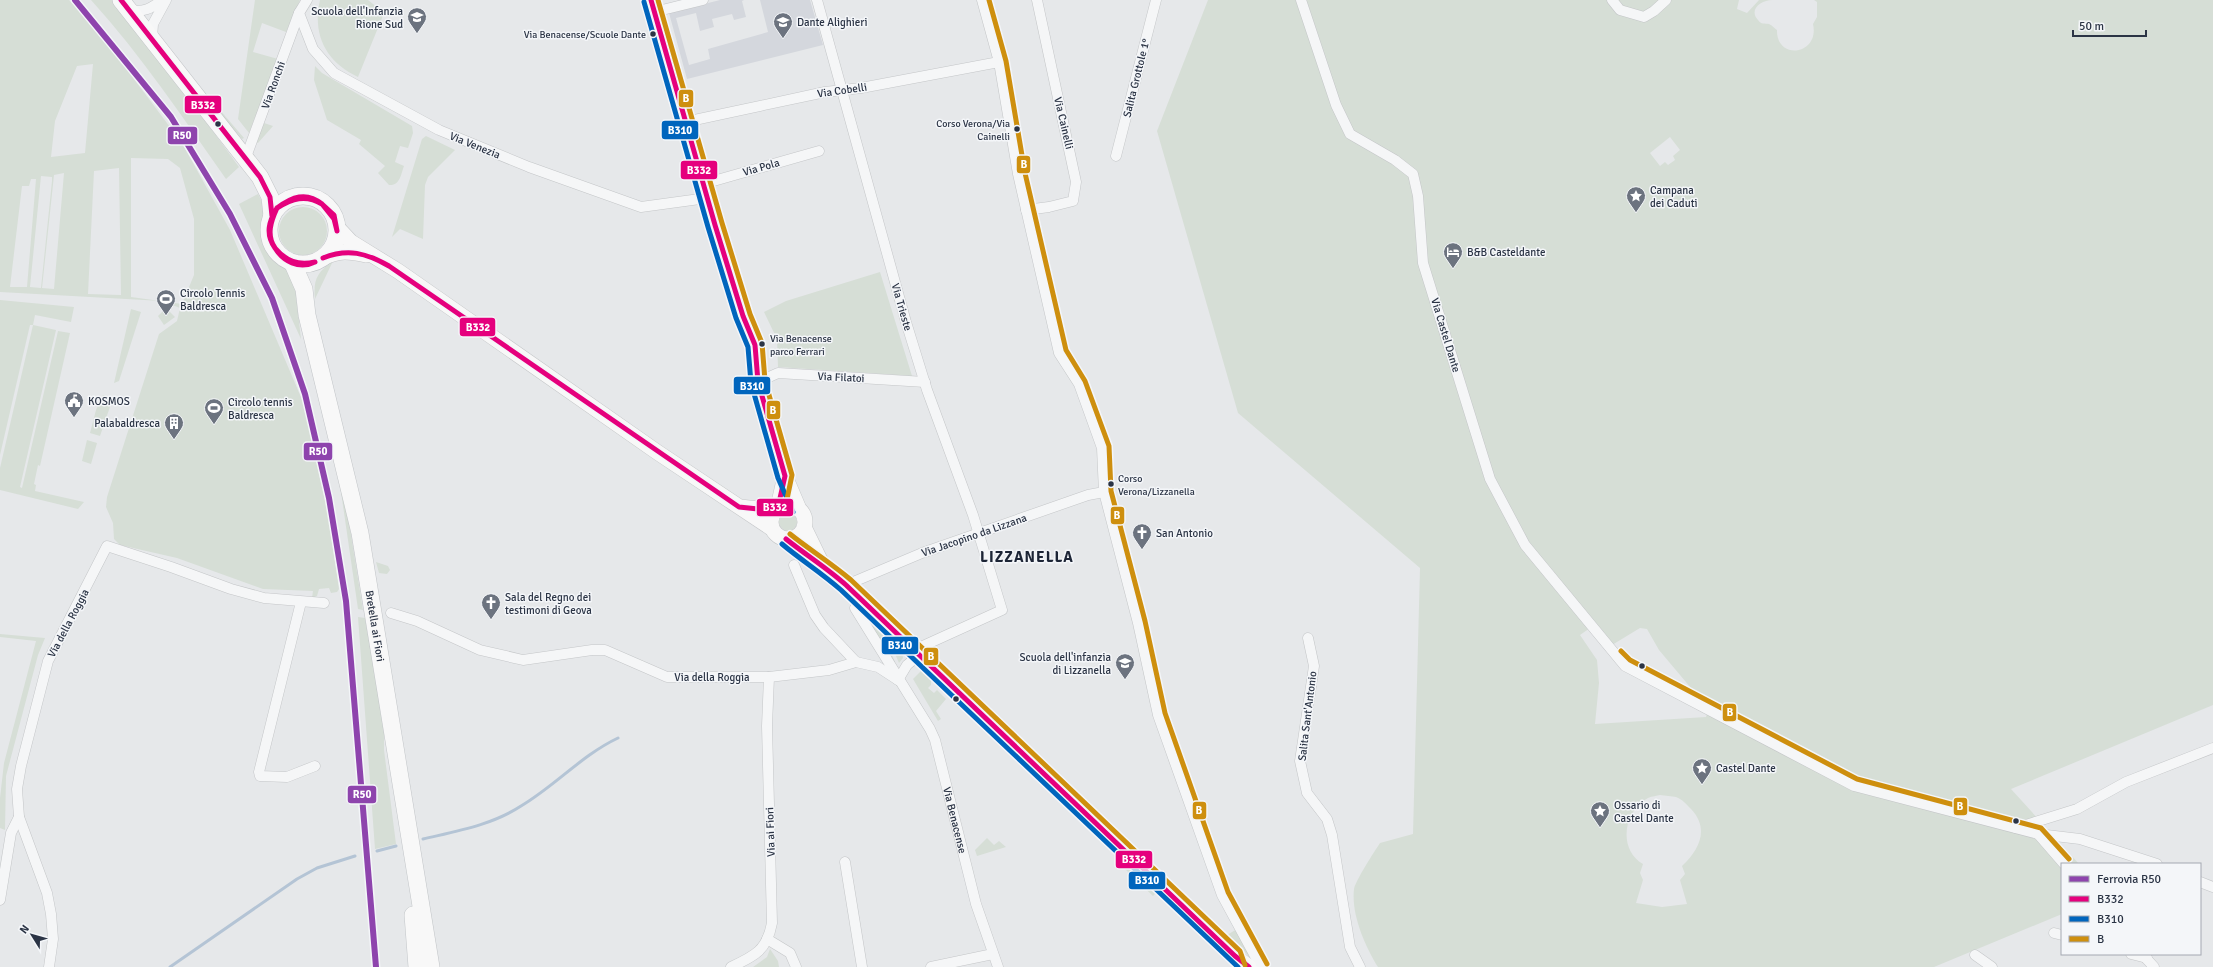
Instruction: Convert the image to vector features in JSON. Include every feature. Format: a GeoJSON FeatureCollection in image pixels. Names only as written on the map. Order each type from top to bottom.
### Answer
{"type":"FeatureCollection","features":[{"type":"Feature","properties":{"kind":"main road"},"geometry":{"type":"LineString","coordinates":[[125,5],[246,157],[260,177],[270,197],[272,216]]}},
{"type":"Feature","properties":{"kind":"main road"},"geometry":{"type":"LineString","coordinates":[[652,6],[705,191],[743,316],[755,345],[758,382],[785,476],[804,516],[804,527],[822,564]]}},
{"type":"Feature","properties":{"kind":"main road"},"geometry":{"type":"LineString","coordinates":[[260,177],[281,192],[295,197],[310,197],[320,200],[333,214],[337,227],[335,242],[317,261]]}},
{"type":"Feature","properties":{"kind":"main road"},"geometry":{"type":"LineString","coordinates":[[295,197],[284,202],[272,216],[268,227],[269,239],[278,254],[293,264],[317,261],[336,252],[343,251],[371,256]]}},
{"type":"Feature","properties":{"kind":"main road"},"geometry":{"type":"LineString","coordinates":[[337,227],[351,242],[371,256],[398,271],[531,365],[771,528],[777,535],[786,539],[807,556],[822,564],[916,652],[1236,962],[1249,967]]}},
{"type":"Feature","properties":{"kind":"main road","name":"Bretella ai Fiori"},"geometry":{"type":"LineString","coordinates":[[304,289],[317,261]]}},
{"type":"Feature","properties":{"kind":"main road","name":"Bretella ai Fiori"},"geometry":{"type":"LineString","coordinates":[[293,264],[304,289],[306,315],[360,533],[431,967]]}},
{"type":"Feature","properties":{"kind":"main road"},"geometry":{"type":"LineString","coordinates":[[771,528],[771,516],[778,507],[785,476]]}},
{"type":"Feature","properties":{"kind":"main road"},"geometry":{"type":"LineString","coordinates":[[739,507],[758,509],[790,505],[799,508]]}},
{"type":"Feature","properties":{"kind":"main road"},"geometry":{"type":"LineString","coordinates":[[786,539],[795,538],[804,527]]}},
{"type":"Feature","properties":{"kind":"main road"},"geometry":{"type":"LineString","coordinates":[[409,837],[416,967]]}},
{"type":"Feature","properties":{"kind":"street"},"geometry":{"type":"LineString","coordinates":[[125,5],[138,11],[146,10],[162,0]]}},
{"type":"Feature","properties":{"kind":"street"},"geometry":{"type":"LineString","coordinates":[[152,39],[153,24],[166,0]]}},
{"type":"Feature","properties":{"kind":"street"},"geometry":{"type":"LineString","coordinates":[[299,13],[307,0]]}},
{"type":"Feature","properties":{"kind":"street"},"geometry":{"type":"LineString","coordinates":[[652,6],[703,0]]}},
{"type":"Feature","properties":{"kind":"street","name":"Via Trieste"},"geometry":{"type":"LineString","coordinates":[[817,0],[884,245],[925,382],[978,533],[1002,610],[916,652]]}},
{"type":"Feature","properties":{"kind":"street"},"geometry":{"type":"LineString","coordinates":[[982,0],[999,62],[1018,174],[1059,353],[1079,384],[1102,448],[1104,492],[1138,623],[1158,715],[1222,895],[1261,967]]}},
{"type":"Feature","properties":{"kind":"street","name":"Via Cainelli"},"geometry":{"type":"LineString","coordinates":[[1026,210],[1049,207],[1073,201],[1076,182],[1037,0]]}},
{"type":"Feature","properties":{"kind":"street","name":"Salita Grottole 1°"},"geometry":{"type":"LineString","coordinates":[[1116,156],[1156,0]]}},
{"type":"Feature","properties":{"kind":"street","name":"Via Castel Dante"},"geometry":{"type":"LineString","coordinates":[[1301,0],[1336,105],[1350,134],[1395,160],[1413,174],[1418,196],[1424,263],[1490,479],[1525,545],[1625,666],[1854,786],[2014,828]]}},
{"type":"Feature","properties":{"kind":"street"},"geometry":{"type":"LineString","coordinates":[[1612,0],[1620,10],[1644,17],[1654,11],[1666,0]]}},
{"type":"Feature","properties":{"kind":"street","name":"Via Ronchi"},"geometry":{"type":"LineString","coordinates":[[246,157],[299,13]]}},
{"type":"Feature","properties":{"kind":"street","name":"Via Venezia"},"geometry":{"type":"LineString","coordinates":[[299,13],[313,48],[334,73],[439,130],[529,167],[641,207],[705,191]]}},
{"type":"Feature","properties":{"kind":"street","name":"Via Cobelli"},"geometry":{"type":"LineString","coordinates":[[685,122],[842,90],[861,88],[999,62]]}},
{"type":"Feature","properties":{"kind":"street","name":"Via Pola"},"geometry":{"type":"LineString","coordinates":[[705,191],[819,151]]}},
{"type":"Feature","properties":{"kind":"street","name":"Via Filatoi"},"geometry":{"type":"LineString","coordinates":[[758,382],[778,373],[925,382]]}},
{"type":"Feature","properties":{"kind":"street","name":"Via Jacopino da Lizzana"},"geometry":{"type":"LineString","coordinates":[[846,585],[894,564],[978,533],[1088,495],[1104,492]]}},
{"type":"Feature","properties":{"kind":"street","name":"Via della Roggia"},"geometry":{"type":"LineString","coordinates":[[0,900],[11,833],[19,817],[17,790],[42,680],[59,637],[90,582],[107,546],[231,589],[264,598],[324,603]]}},
{"type":"Feature","properties":{"kind":"street"},"geometry":{"type":"LineString","coordinates":[[794,565],[815,615],[824,628],[856,662]]}},
{"type":"Feature","properties":{"kind":"street"},"geometry":{"type":"LineString","coordinates":[[301,602],[259,772],[260,776],[287,778],[315,766]]}},
{"type":"Feature","properties":{"kind":"street","name":"Via Benacense"},"geometry":{"type":"LineString","coordinates":[[855,608],[898,680],[930,729],[935,740],[965,862],[998,967]]}},
{"type":"Feature","properties":{"kind":"street","name":"Via della Roggia"},"geometry":{"type":"LineString","coordinates":[[391,613],[418,622],[480,650],[523,660],[592,650],[605,650],[667,677],[769,677],[829,670],[856,662],[878,667],[898,680]]}},
{"type":"Feature","properties":{"kind":"street","name":"Salita Sant'Antonio"},"geometry":{"type":"LineString","coordinates":[[1308,638],[1314,666],[1300,761],[1307,793],[1327,818],[1332,835],[1350,947],[1360,967]]}},
{"type":"Feature","properties":{"kind":"street"},"geometry":{"type":"LineString","coordinates":[[898,680],[916,652]]}},
{"type":"Feature","properties":{"kind":"street","name":"Via ai Fiori"},"geometry":{"type":"LineString","coordinates":[[731,967],[755,954],[764,946],[767,939],[772,911],[767,726],[769,677]]}},
{"type":"Feature","properties":{"kind":"street"},"geometry":{"type":"LineString","coordinates":[[2014,828],[2077,809],[2126,782],[2213,748]]}},
{"type":"Feature","properties":{"kind":"street"},"geometry":{"type":"LineString","coordinates":[[19,817],[47,893],[53,939],[49,967]]}},
{"type":"Feature","properties":{"kind":"street"},"geometry":{"type":"LineString","coordinates":[[2014,828],[2038,834],[2080,839],[2154,863]]}},
{"type":"Feature","properties":{"kind":"street"},"geometry":{"type":"LineString","coordinates":[[2038,834],[2063,863]]}},
{"type":"Feature","properties":{"kind":"street"},"geometry":{"type":"LineString","coordinates":[[845,862],[862,967]]}},
{"type":"Feature","properties":{"kind":"street"},"geometry":{"type":"LineString","coordinates":[[2201,882],[2213,887]]}},
{"type":"Feature","properties":{"kind":"street"},"geometry":{"type":"LineString","coordinates":[[767,939],[790,953],[796,967]]}},
{"type":"Feature","properties":{"kind":"street"},"geometry":{"type":"LineString","coordinates":[[931,967],[993,954]]}},
{"type":"Feature","properties":{"kind":"street"},"geometry":{"type":"LineString","coordinates":[[1975,956],[1992,967]]}},
{"type":"Feature","properties":{"kind":"street"},"geometry":{"type":"LineString","coordinates":[[2144,956],[2154,967]]}},
{"type":"Feature","properties":{"kind":"shaded area"},"geometry":{"type":"Polygon","coordinates":[[[0,0],[69,0],[94,26],[182,143],[230,230],[303,402],[328,514],[339,589],[337,592],[331,593],[329,588],[319,589],[317,596],[312,598],[313,591],[263,589],[177,558],[120,545],[114,539],[113,523],[106,507],[107,497],[159,334],[177,321],[180,308],[163,301],[182,304],[194,275],[194,219],[180,168],[168,159],[131,158],[131,297],[159,301],[0,292],[0,0]],[[93,64],[77,66],[55,121],[51,157],[85,153],[93,64]],[[119,168],[94,171],[88,294],[121,295],[119,168]],[[64,173],[54,175],[42,288],[54,289],[64,173]],[[41,176],[30,287],[41,288],[52,177],[41,176]],[[31,179],[29,186],[22,186],[10,287],[27,287],[36,179],[31,179]]]}},
{"type":"Feature","properties":{"kind":"shaded area"},"geometry":{"type":"Polygon","coordinates":[[[91,0],[114,0],[159,57],[239,167],[226,179],[178,110],[127,43],[91,0]]]}},
{"type":"Feature","properties":{"kind":"shaded area"},"geometry":{"type":"Polygon","coordinates":[[[255,0],[300,0],[286,32],[262,23],[253,52],[278,59],[249,133],[238,119],[255,0]]]}},
{"type":"Feature","properties":{"kind":"shaded area"},"geometry":{"type":"Polygon","coordinates":[[[320,0],[368,0],[384,13],[358,77],[337,64],[324,46],[318,25],[320,0]]]}},
{"type":"Feature","properties":{"kind":"shaded area","name":"Dante Alighieri"},"geometry":{"type":"Polygon","coordinates":[[[720,0],[744,0],[742,1],[746,17],[734,20],[732,14],[712,19],[714,27],[700,31],[696,13],[676,18],[689,65],[710,59],[708,49],[768,32],[760,0],[810,0],[823,45],[687,79],[669,13],[720,0]]]}},
{"type":"Feature","properties":{"kind":"shaded area"},"geometry":{"type":"Polygon","coordinates":[[[1208,0],[1739,0],[1737,9],[1747,13],[1759,0],[1768,0],[1761,3],[1755,9],[1755,16],[1760,23],[1769,24],[1777,30],[1779,40],[1783,46],[1790,50],[1797,50],[1804,48],[1810,42],[1813,34],[1813,24],[1817,17],[1817,2],[1814,0],[2213,0],[2213,705],[2011,789],[2078,863],[2061,863],[2061,914],[1934,967],[1378,967],[1360,930],[1355,909],[1354,889],[1380,843],[1413,834],[1420,568],[1238,413],[1157,131],[1208,0]],[[1670,137],[1650,153],[1660,166],[1665,162],[1668,165],[1675,160],[1673,156],[1680,150],[1670,137]],[[1590,628],[1580,635],[1597,660],[1599,683],[1595,724],[1706,717],[1708,711],[1623,667],[1590,628]],[[1640,628],[1612,645],[1627,664],[1694,699],[1696,694],[1659,650],[1647,629],[1640,628]],[[1660,795],[1648,798],[1633,812],[1629,821],[1627,840],[1630,850],[1635,858],[1643,864],[1640,873],[1643,880],[1636,903],[1662,907],[1687,904],[1680,880],[1685,874],[1682,866],[1697,846],[1701,832],[1697,817],[1691,809],[1680,799],[1660,795]]]}},
{"type":"Feature","properties":{"kind":"shaded area"},"geometry":{"type":"Polygon","coordinates":[[[315,66],[322,73],[412,126],[413,133],[408,148],[400,146],[395,162],[404,166],[400,179],[396,184],[389,185],[378,173],[385,166],[359,144],[361,140],[327,120],[314,80],[315,66]]]}},
{"type":"Feature","properties":{"kind":"shaded area"},"geometry":{"type":"Polygon","coordinates":[[[201,88],[244,138],[242,139],[199,89],[201,88]]]}},
{"type":"Feature","properties":{"kind":"shaded area"},"geometry":{"type":"Polygon","coordinates":[[[264,123],[273,126],[258,143],[256,142],[264,123]]]}},
{"type":"Feature","properties":{"kind":"shaded area"},"geometry":{"type":"Polygon","coordinates":[[[426,136],[455,150],[428,177],[425,185],[423,239],[400,229],[392,237],[422,139],[426,136]]]}},
{"type":"Feature","properties":{"kind":"shaded area"},"geometry":{"type":"Polygon","coordinates":[[[258,194],[265,208],[261,235],[268,250],[286,263],[295,286],[301,339],[239,204],[258,194]]]}},
{"type":"Feature","properties":{"kind":"shaded area"},"geometry":{"type":"Polygon","coordinates":[[[298,207],[308,207],[320,214],[327,226],[327,236],[320,248],[308,255],[298,255],[290,251],[283,244],[279,236],[279,226],[283,218],[290,211],[298,207]]]}},
{"type":"Feature","properties":{"kind":"shaded area"},"geometry":{"type":"Polygon","coordinates":[[[333,261],[315,299],[317,277],[323,269],[333,261]]]}},
{"type":"Feature","properties":{"kind":"shaded area"},"geometry":{"type":"Polygon","coordinates":[[[880,272],[912,376],[778,367],[777,339],[764,312],[786,301],[880,272]]]}},
{"type":"Feature","properties":{"kind":"shaded area"},"geometry":{"type":"Polygon","coordinates":[[[0,300],[74,307],[71,322],[35,315],[33,325],[30,325],[0,455],[0,300]]]}},
{"type":"Feature","properties":{"kind":"shaded area","name":"Circolo Tennis Baldresca"},"geometry":{"type":"Polygon","coordinates":[[[166,308],[175,317],[164,325],[158,316],[166,308]]]}},
{"type":"Feature","properties":{"kind":"shaded area"},"geometry":{"type":"Polygon","coordinates":[[[131,309],[141,312],[119,381],[114,383],[131,309]]]}},
{"type":"Feature","properties":{"kind":"shaded area"},"geometry":{"type":"Polygon","coordinates":[[[33,325],[56,330],[20,487],[22,488],[58,331],[70,333],[40,466],[38,465],[34,484],[36,485],[35,491],[84,502],[78,509],[0,490],[0,468],[33,325]]]}},
{"type":"Feature","properties":{"kind":"shaded area"},"geometry":{"type":"Polygon","coordinates":[[[103,395],[113,398],[100,436],[90,433],[96,410],[103,395]]]}},
{"type":"Feature","properties":{"kind":"shaded area"},"geometry":{"type":"Polygon","coordinates":[[[87,440],[97,443],[91,464],[82,461],[87,440]]]}},
{"type":"Feature","properties":{"kind":"shaded area"},"geometry":{"type":"Polygon","coordinates":[[[340,485],[349,522],[363,610],[358,609],[340,485]]]}},
{"type":"Feature","properties":{"kind":"shaded area"},"geometry":{"type":"Polygon","coordinates":[[[788,513],[795,515],[797,522],[795,529],[788,531],[781,529],[779,522],[781,515],[788,513]]]}},
{"type":"Feature","properties":{"kind":"shaded area"},"geometry":{"type":"Polygon","coordinates":[[[376,562],[388,566],[390,570],[387,574],[379,573],[376,562]]]}},
{"type":"Feature","properties":{"kind":"shaded area"},"geometry":{"type":"Polygon","coordinates":[[[867,613],[901,647],[903,658],[899,663],[893,649],[890,650],[895,662],[888,660],[868,625],[867,613]]]}},
{"type":"Feature","properties":{"kind":"shaded area"},"geometry":{"type":"Polygon","coordinates":[[[358,617],[365,618],[384,725],[384,750],[396,844],[375,849],[358,617]]]}},
{"type":"Feature","properties":{"kind":"shaded area"},"geometry":{"type":"Polygon","coordinates":[[[0,634],[45,638],[38,655],[6,776],[5,830],[0,828],[0,798],[4,763],[36,641],[0,637],[0,634]]]}},
{"type":"Feature","properties":{"kind":"shaded area"},"geometry":{"type":"Polygon","coordinates":[[[921,671],[931,680],[931,685],[928,688],[934,693],[937,690],[946,699],[936,711],[941,719],[938,721],[913,679],[921,671]]]}},
{"type":"Feature","properties":{"kind":"shaded area"},"geometry":{"type":"Polygon","coordinates":[[[987,838],[994,845],[999,841],[1006,847],[977,856],[975,850],[987,838]]]}},
{"type":"Feature","properties":{"kind":"shaded area"},"geometry":{"type":"Polygon","coordinates":[[[1127,866],[1155,894],[1153,896],[1124,868],[1127,866]]]}},
{"type":"Feature","properties":{"kind":"shaded area"},"geometry":{"type":"Polygon","coordinates":[[[1237,929],[1251,958],[1227,935],[1237,929]]]}},
{"type":"Feature","properties":{"kind":"shaded area"},"geometry":{"type":"Polygon","coordinates":[[[770,949],[778,961],[779,967],[753,967],[767,957],[770,949]]]}},
{"type":"Feature","properties":{"kind":"waterway"},"geometry":{"type":"LineString","coordinates":[[423,839],[474,827],[510,813],[533,798],[592,753],[618,738]]}},
{"type":"Feature","properties":{"kind":"waterway"},"geometry":{"type":"LineString","coordinates":[[377,851],[396,846]]}},
{"type":"Feature","properties":{"kind":"waterway"},"geometry":{"type":"LineString","coordinates":[[170,967],[297,879],[317,868],[355,856]]}},
{"type":"Feature","properties":{"kind":"rail line","name":"R50"},"geometry":{"type":"LineString","coordinates":[[75,0],[171,117],[230,214],[272,298],[305,394],[329,498],[346,601],[376,967]]}},
{"type":"Feature","properties":{"kind":"transit line","name":"B332"},"geometry":{"type":"LineString","coordinates":[[121,0],[260,177],[270,197],[272,216]]}},
{"type":"Feature","properties":{"kind":"transit line","name":"B332"},"geometry":{"type":"LineString","coordinates":[[323,258],[341,253],[357,253],[389,266],[739,507],[758,509],[778,507],[785,476],[758,382],[755,345],[743,316],[715,225],[651,0]]}},
{"type":"Feature","properties":{"kind":"transit line","name":"B"},"geometry":{"type":"LineString","coordinates":[[658,0],[722,223],[750,314],[762,343],[765,381],[792,475],[785,509]]}},
{"type":"Feature","properties":{"kind":"transit line","name":"B"},"geometry":{"type":"LineString","coordinates":[[989,0],[1006,61],[1025,173],[1066,350],[1085,381],[1109,446],[1111,491],[1145,621],[1165,713],[1228,892],[1267,964]]}},
{"type":"Feature","properties":{"kind":"transit line","name":"B310"},"geometry":{"type":"LineString","coordinates":[[644,2],[708,227],[736,318],[748,347],[751,383],[778,478],[793,512]]}},
{"type":"Feature","properties":{"kind":"transit line","name":"B332"},"geometry":{"type":"LineString","coordinates":[[277,208],[288,201],[299,197],[310,198],[322,204]]}},
{"type":"Feature","properties":{"kind":"transit line","name":"B332"},"geometry":{"type":"LineString","coordinates":[[277,208],[293,200],[304,198],[322,204]]}},
{"type":"Feature","properties":{"kind":"transit line","name":"B332"},"geometry":{"type":"LineString","coordinates":[[322,204],[334,215],[337,231]]}},
{"type":"Feature","properties":{"kind":"transit line","name":"B332"},"geometry":{"type":"LineString","coordinates":[[322,204],[334,219],[337,231]]}},
{"type":"Feature","properties":{"kind":"transit line","name":"B332"},"geometry":{"type":"LineString","coordinates":[[275,248],[270,238],[269,228],[277,208]]}},
{"type":"Feature","properties":{"kind":"transit line","name":"B332"},"geometry":{"type":"LineString","coordinates":[[275,248],[272,243],[270,228],[277,208]]}},
{"type":"Feature","properties":{"kind":"transit line","name":"B332"},"geometry":{"type":"LineString","coordinates":[[275,248],[288,259],[298,263],[315,262]]}},
{"type":"Feature","properties":{"kind":"transit line","name":"B332"},"geometry":{"type":"LineString","coordinates":[[275,248],[282,257],[297,265],[315,262]]}},
{"type":"Feature","properties":{"kind":"transit line","name":"B"},"geometry":{"type":"LineString","coordinates":[[790,534],[851,580],[1240,951],[1245,965]]}},
{"type":"Feature","properties":{"kind":"transit line","name":"B332"},"geometry":{"type":"LineString","coordinates":[[786,539],[846,585],[1235,956],[1249,967]]}},
{"type":"Feature","properties":{"kind":"transit line","name":"B310"},"geometry":{"type":"LineString","coordinates":[[782,544],[841,590],[1238,967]]}},
{"type":"Feature","properties":{"kind":"transit line","name":"B"},"geometry":{"type":"LineString","coordinates":[[1621,651],[1630,660],[1857,779],[2041,828],[2069,859]]}},
{"type":"Feature","properties":{"kind":"place","name":"Scuola dell'Infanzia Rione Sud"},"geometry":{"type":"Point","coordinates":[417,34]}},
{"type":"Feature","properties":{"kind":"place","name":"Via Benacense/Scuole Dante"},"geometry":{"type":"Point","coordinates":[653,34]}},
{"type":"Feature","properties":{"kind":"place","name":"Dante Alighieri"},"geometry":{"type":"Point","coordinates":[783,39]}},
{"type":"Feature","properties":{"kind":"place","name":"Corso Verona/Via Cainelli"},"geometry":{"type":"Point","coordinates":[1017,129]}},
{"type":"Feature","properties":{"kind":"place","name":"Campana dei Caduti"},"geometry":{"type":"Point","coordinates":[1636,213]}},
{"type":"Feature","properties":{"kind":"place","name":"B&B Casteldante"},"geometry":{"type":"Point","coordinates":[1453,269]}},
{"type":"Feature","properties":{"kind":"place","name":"Circolo Tennis Baldresca"},"geometry":{"type":"Point","coordinates":[166,316]}},
{"type":"Feature","properties":{"kind":"place","name":"Via Benacense parco Ferrari"},"geometry":{"type":"Point","coordinates":[762,344]}},
{"type":"Feature","properties":{"kind":"place","name":"KOSMOS"},"geometry":{"type":"Point","coordinates":[74,418]}},
{"type":"Feature","properties":{"kind":"place","name":"Circolo tennis Baldresca"},"geometry":{"type":"Point","coordinates":[214,425]}},
{"type":"Feature","properties":{"kind":"place","name":"Palabaldresca"},"geometry":{"type":"Point","coordinates":[174,440]}},
{"type":"Feature","properties":{"kind":"place","name":"Corso Verona/Lizzanella"},"geometry":{"type":"Point","coordinates":[1111,484]}},
{"type":"Feature","properties":{"kind":"place","name":"San Antonio"},"geometry":{"type":"Point","coordinates":[1142,550]}},
{"type":"Feature","properties":{"kind":"place","name":"Sala del Regno dei testimoni di Geova"},"geometry":{"type":"Point","coordinates":[491,620]}},
{"type":"Feature","properties":{"kind":"place","name":"Scuola dell'infanzia di Lizzanella"},"geometry":{"type":"Point","coordinates":[1125,680]}},
{"type":"Feature","properties":{"kind":"place","name":"Castel Dante"},"geometry":{"type":"Point","coordinates":[1702,785]}},
{"type":"Feature","properties":{"kind":"place","name":"Ossario di Castel Dante"},"geometry":{"type":"Point","coordinates":[1600,828]}},
{"type":"Feature","properties":{"kind":"district","name":"LIZZANELLA"},"geometry":{"type":"Point","coordinates":[1027,557]}}]}
